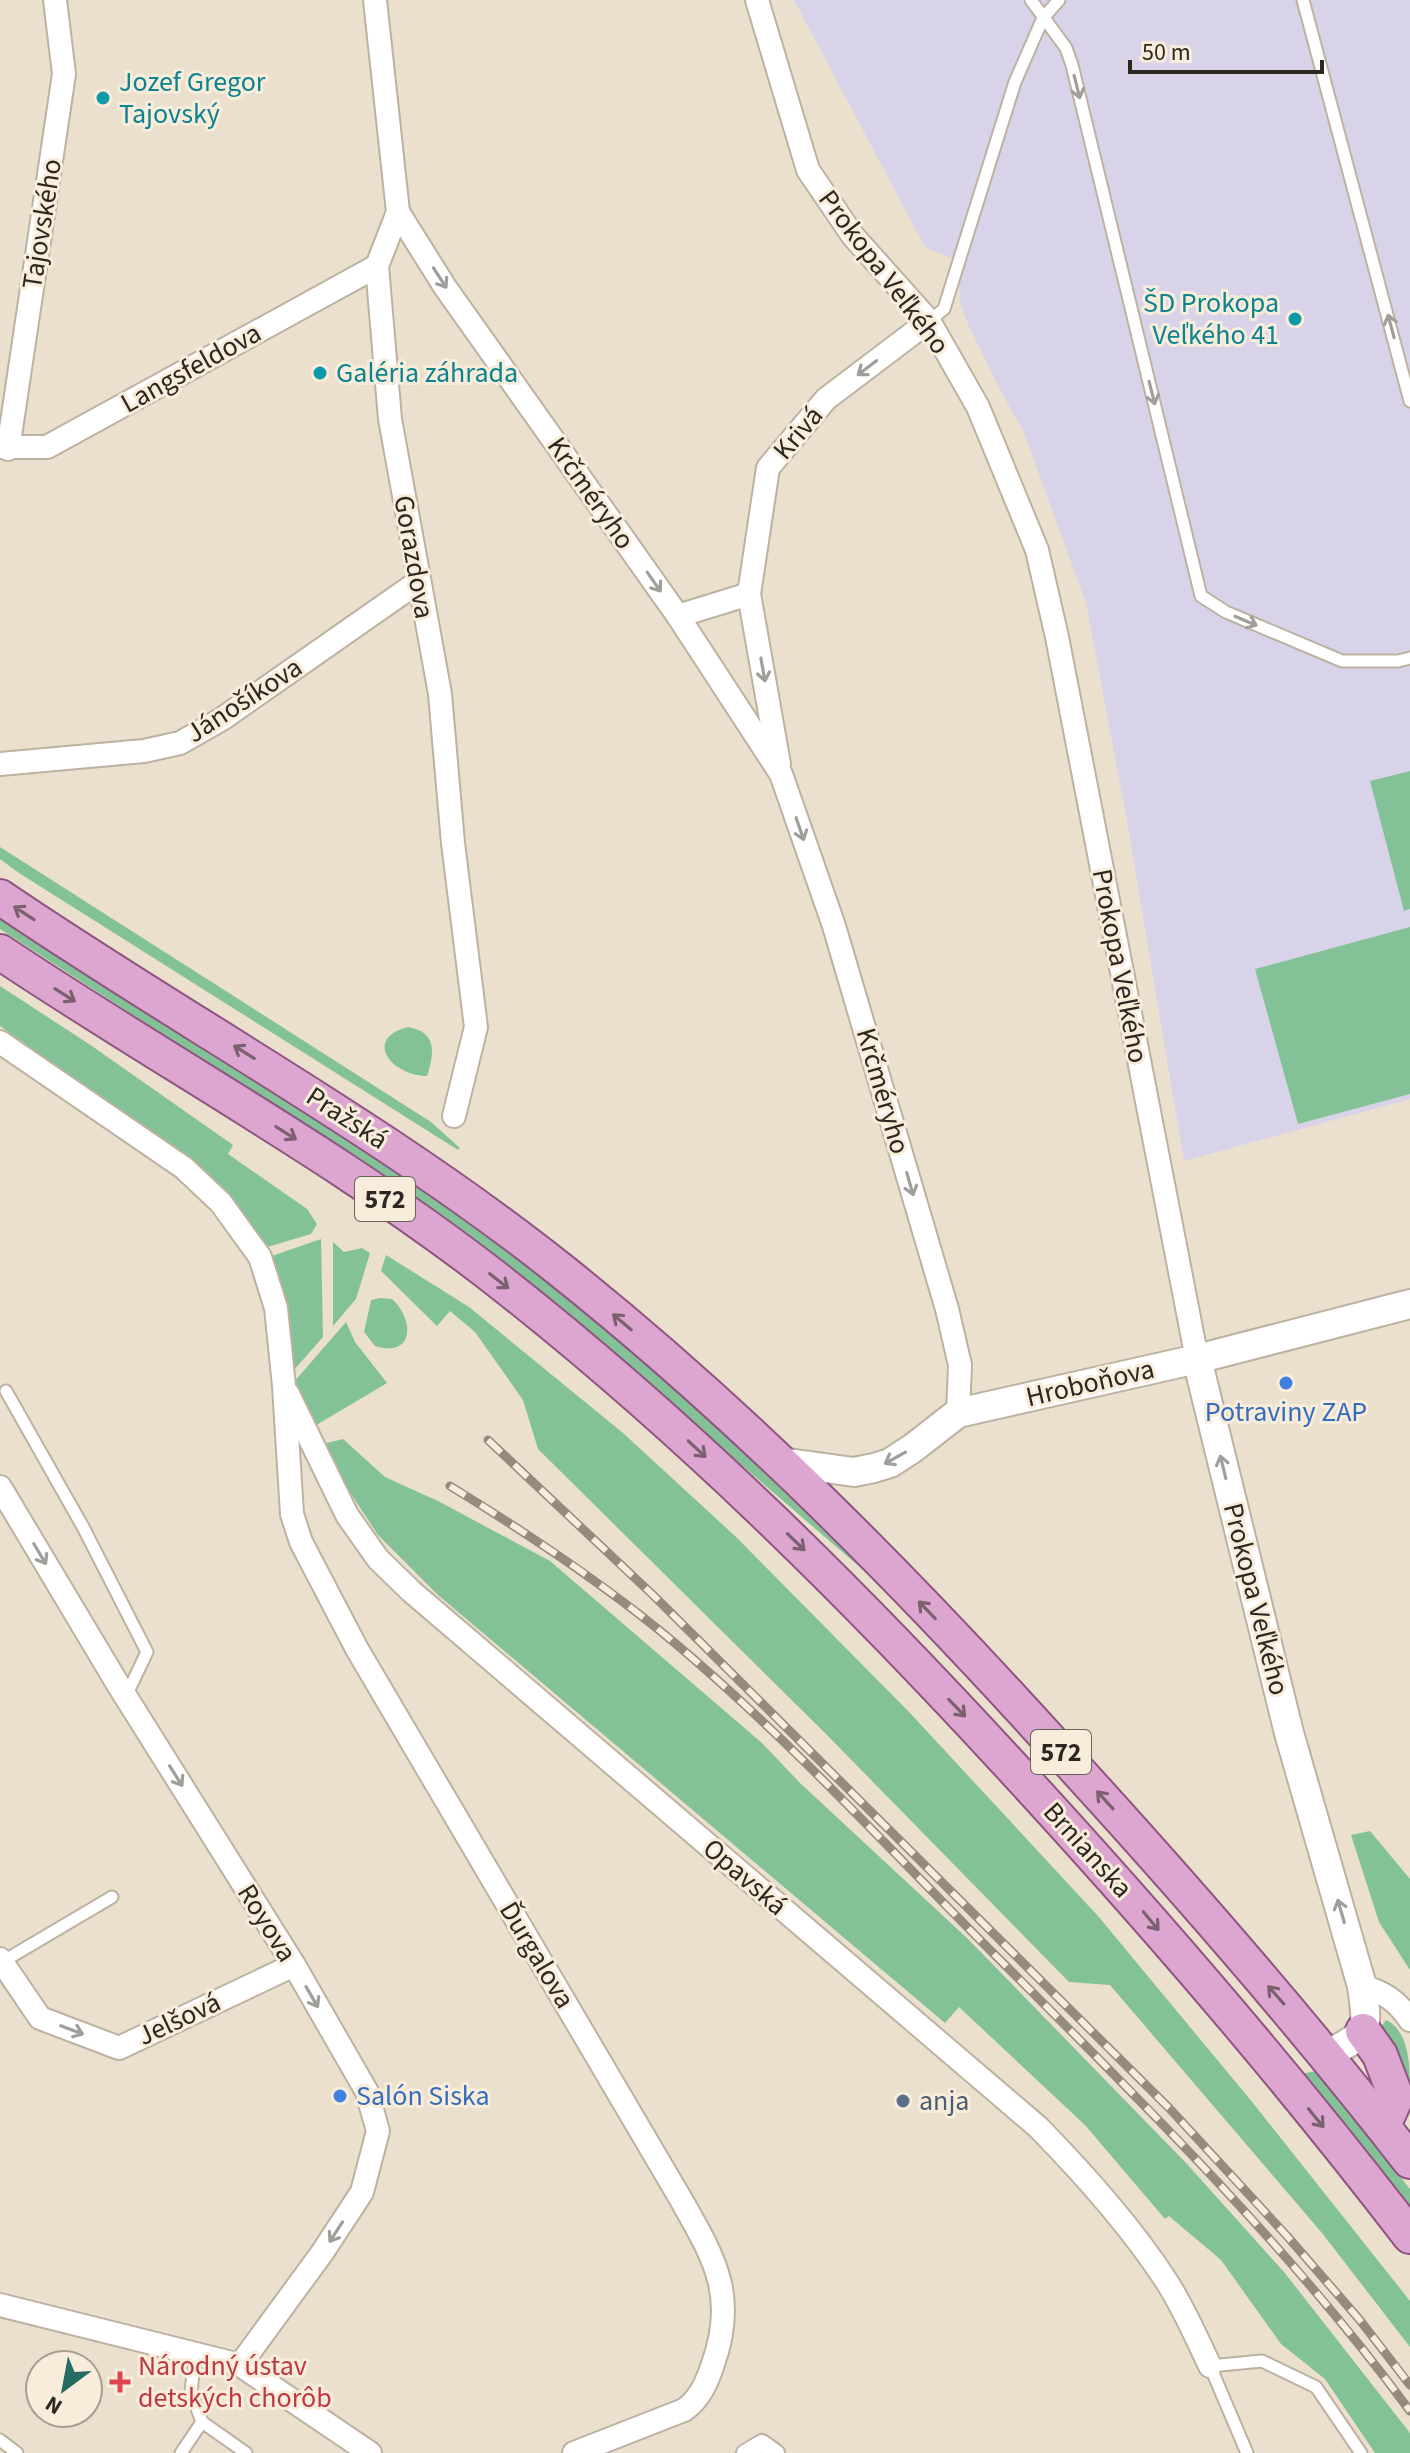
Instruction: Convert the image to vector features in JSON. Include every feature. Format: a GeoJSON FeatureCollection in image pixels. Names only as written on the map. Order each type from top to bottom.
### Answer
{"type":"FeatureCollection","features":[{"type":"Feature","properties":{"kind":"main road","name":"Pražská"},"geometry":{"type":"LineString","coordinates":[[0,897],[292,1082],[473,1204],[559,1269],[781,1462]]}},
{"type":"Feature","properties":{"kind":"main road","name":"Pražská"},"geometry":{"type":"LineString","coordinates":[[0,952],[304,1144],[430,1230],[570,1338],[643,1399],[739,1488]]}},
{"type":"Feature","properties":{"kind":"main road","name":"Brnianska"},"geometry":{"type":"LineString","coordinates":[[781,1462],[1003,1688],[1186,1890],[1410,2161]]}},
{"type":"Feature","properties":{"kind":"main road","name":"Brnianska"},"geometry":{"type":"LineString","coordinates":[[739,1488],[865,1611],[1145,1913],[1410,2236]]}},
{"type":"Feature","properties":{"kind":"main road"},"geometry":{"type":"LineString","coordinates":[[1363,2031],[1380,2055],[1396,2097],[1383,2126]]}},
{"type":"Feature","properties":{"kind":"main road"},"geometry":{"type":"LineString","coordinates":[[1267,2058],[1325,2056]]}},
{"type":"Feature","properties":{"kind":"street","name":"Tajovského"},"geometry":{"type":"LineString","coordinates":[[4,448],[64,74],[55,0]]}},
{"type":"Feature","properties":{"kind":"street","name":"Gorazdova"},"geometry":{"type":"LineString","coordinates":[[375,0],[398,212],[377,266],[390,419],[440,694],[453,843],[476,1027],[454,1116]]}},
{"type":"Feature","properties":{"kind":"street","name":"Prokopa Veľkého"},"geometry":{"type":"LineString","coordinates":[[757,0],[808,170],[853,236],[929,321],[978,407],[1037,550],[1057,637],[1197,1359],[1289,1733],[1362,1986],[1367,2023],[1363,2031]]}},
{"type":"Feature","properties":{"kind":"street","name":"Krčméryho"},"geometry":{"type":"LineString","coordinates":[[398,212],[445,287],[678,616],[781,774]]}},
{"type":"Feature","properties":{"kind":"street","name":"Langsfeldova"},"geometry":{"type":"LineString","coordinates":[[4,448],[47,447],[377,266]]}},
{"type":"Feature","properties":{"kind":"street","name":"Krivá"},"geometry":{"type":"LineString","coordinates":[[749,594],[768,468],[826,399],[929,321]]}},
{"type":"Feature","properties":{"kind":"street","name":"Jánošíkova"},"geometry":{"type":"LineString","coordinates":[[0,764],[144,751],[180,743],[222,719],[418,582]]}},
{"type":"Feature","properties":{"kind":"street","name":"Krčméryho"},"geometry":{"type":"LineString","coordinates":[[749,594],[781,774],[834,926],[947,1309],[960,1365],[958,1413]]}},
{"type":"Feature","properties":{"kind":"street"},"geometry":{"type":"LineString","coordinates":[[678,616],[749,594]]}},
{"type":"Feature","properties":{"kind":"street"},"geometry":{"type":"LineString","coordinates":[[0,1042],[184,1168],[221,1203],[260,1257],[276,1308],[284,1386]]}},
{"type":"Feature","properties":{"kind":"street","name":"Hroboňova"},"geometry":{"type":"LineString","coordinates":[[781,1462],[854,1472],[874,1468],[901,1455],[958,1413],[1197,1359],[1410,1304]]}},
{"type":"Feature","properties":{"kind":"street","name":"Opavská"},"geometry":{"type":"LineString","coordinates":[[284,1386],[347,1515],[378,1559],[412,1592],[1038,2127],[1146,2251],[1183,2309],[1210,2366]]}},
{"type":"Feature","properties":{"kind":"street","name":"Ďurgalova"},"geometry":{"type":"LineString","coordinates":[[284,1386],[292,1514],[311,1564],[357,1649],[679,2196],[702,2237],[722,2285],[724,2314],[721,2339],[705,2384],[694,2401],[684,2410],[574,2453]]}},
{"type":"Feature","properties":{"kind":"street","name":"Royova"},"geometry":{"type":"LineString","coordinates":[[0,1487],[294,1965],[367,2092],[378,2131],[362,2192],[322,2253],[240,2365]]}},
{"type":"Feature","properties":{"kind":"street","name":"Jelšová"},"geometry":{"type":"LineString","coordinates":[[1,1960],[40,2018],[119,2048],[294,1965]]}},
{"type":"Feature","properties":{"kind":"street"},"geometry":{"type":"LineString","coordinates":[[1362,1986],[1384,1993],[1410,2020]]}},
{"type":"Feature","properties":{"kind":"street"},"geometry":{"type":"LineString","coordinates":[[1325,2056],[1354,2040],[1363,2031]]}},
{"type":"Feature","properties":{"kind":"street"},"geometry":{"type":"LineString","coordinates":[[0,2305],[240,2365],[370,2453]]}},
{"type":"Feature","properties":{"kind":"street"},"geometry":{"type":"LineString","coordinates":[[745,2453],[762,2443],[776,2453]]}},
{"type":"Feature","properties":{"kind":"lane"},"geometry":{"type":"LineString","coordinates":[[1031,0],[1066,48],[1072,65],[1201,596],[1226,612],[1342,661],[1398,661],[1410,658]]}},
{"type":"Feature","properties":{"kind":"lane"},"geometry":{"type":"LineString","coordinates":[[929,321],[944,309],[1015,82],[1043,18],[1059,0]]}},
{"type":"Feature","properties":{"kind":"lane"},"geometry":{"type":"LineString","coordinates":[[1303,0],[1410,401]]}},
{"type":"Feature","properties":{"kind":"lane"},"geometry":{"type":"LineString","coordinates":[[6,1391],[83,1527],[147,1652],[126,1696]]}},
{"type":"Feature","properties":{"kind":"lane"},"geometry":{"type":"LineString","coordinates":[[1,1960],[112,1897]]}},
{"type":"Feature","properties":{"kind":"lane"},"geometry":{"type":"LineString","coordinates":[[195,2354],[191,2392],[202,2422],[246,2453]]}},
{"type":"Feature","properties":{"kind":"lane"},"geometry":{"type":"LineString","coordinates":[[1247,2453],[1210,2366],[1262,2361],[1316,2387],[1361,2453]]}},
{"type":"Feature","properties":{"kind":"lane"},"geometry":{"type":"LineString","coordinates":[[181,2453],[202,2422]]}},
{"type":"Feature","properties":{"kind":"lane"},"geometry":{"type":"LineString","coordinates":[[0,2440],[17,2453]]}},
{"type":"Feature","properties":{"kind":"shaded area"},"geometry":{"type":"Polygon","coordinates":[[[794,0],[1410,0],[1410,1099],[1184,1161],[1127,821],[1086,603],[1023,430],[1000,390],[960,303],[958,261],[925,247],[794,0]]]}},
{"type":"Feature","properties":{"kind":"green space"},"geometry":{"type":"Polygon","coordinates":[[[1410,771],[1410,909],[1404,911],[1370,781],[1410,771]]]}},
{"type":"Feature","properties":{"kind":"green space"},"geometry":{"type":"Polygon","coordinates":[[[0,847],[431,1122],[460,1148],[458,1150],[19,873],[0,859],[0,847]]]}},
{"type":"Feature","properties":{"kind":"green space"},"geometry":{"type":"Polygon","coordinates":[[[0,916],[325,1123],[515,1255],[653,1369],[869,1575],[518,1272],[269,1103],[0,929],[0,916]]]}},
{"type":"Feature","properties":{"kind":"green space"},"geometry":{"type":"Polygon","coordinates":[[[1410,927],[1410,1094],[1298,1124],[1255,969],[1410,927]]]}},
{"type":"Feature","properties":{"kind":"green space"},"geometry":{"type":"Polygon","coordinates":[[[0,986],[233,1145],[228,1154],[307,1209],[317,1224],[311,1234],[264,1248],[171,1147],[0,1026],[0,986]]]}},
{"type":"Feature","properties":{"kind":"green space"},"geometry":{"type":"Polygon","coordinates":[[[408,1027],[429,1039],[432,1052],[427,1076],[403,1070],[387,1056],[387,1040],[408,1027]]]}},
{"type":"Feature","properties":{"kind":"green space"},"geometry":{"type":"Polygon","coordinates":[[[321,1239],[323,1337],[293,1371],[288,1317],[269,1257],[321,1239]]]}},
{"type":"Feature","properties":{"kind":"green space"},"geometry":{"type":"Polygon","coordinates":[[[333,1242],[344,1252],[362,1248],[370,1253],[356,1299],[333,1326],[333,1242]]]}},
{"type":"Feature","properties":{"kind":"green space"},"geometry":{"type":"Polygon","coordinates":[[[386,1255],[469,1307],[623,1433],[735,1536],[910,1713],[1098,1916],[1253,2103],[1410,2301],[1410,2347],[1322,2233],[1110,1985],[1069,1982],[826,1734],[538,1449],[523,1400],[475,1332],[450,1311],[437,1326],[381,1271],[386,1255]]]}},
{"type":"Feature","properties":{"kind":"green space"},"geometry":{"type":"Polygon","coordinates":[[[392,1299],[405,1317],[407,1335],[397,1347],[375,1346],[364,1332],[371,1300],[392,1299]]]}},
{"type":"Feature","properties":{"kind":"green space"},"geometry":{"type":"Polygon","coordinates":[[[346,1322],[355,1342],[387,1383],[313,1427],[293,1383],[346,1322]]]}},
{"type":"Feature","properties":{"kind":"green space"},"geometry":{"type":"Polygon","coordinates":[[[343,1439],[385,1477],[438,1501],[550,1561],[762,1743],[800,1783],[968,1939],[1187,2164],[1284,2272],[1410,2433],[1410,2453],[1375,2453],[1325,2379],[1281,2344],[1221,2260],[1169,2216],[1165,2219],[1085,2125],[959,2007],[945,2023],[438,1595],[378,1535],[319,1445],[343,1439]]]}},
{"type":"Feature","properties":{"kind":"green space"},"geometry":{"type":"Polygon","coordinates":[[[1370,1831],[1410,1879],[1410,1970],[1379,1922],[1351,1835],[1370,1831]]]}},
{"type":"Feature","properties":{"kind":"green space"},"geometry":{"type":"Polygon","coordinates":[[[1386,2020],[1394,2025],[1404,2041],[1409,2062],[1410,2094],[1398,2076],[1381,2027],[1386,2020]]]}},
{"type":"Feature","properties":{"kind":"green space"},"geometry":{"type":"Polygon","coordinates":[[[1316,2071],[1410,2189],[1410,2209],[1301,2074],[1316,2071]]]}},
{"type":"Feature","properties":{"kind":"railway"},"geometry":{"type":"LineString","coordinates":[[488,1440],[653,1595],[1170,2109],[1287,2236],[1359,2319],[1410,2385]]}},
{"type":"Feature","properties":{"kind":"railway"},"geometry":{"type":"LineString","coordinates":[[450,1486],[566,1560],[622,1601],[718,1680],[799,1756],[1211,2175],[1314,2290],[1410,2411]]}},
{"type":"Feature","properties":{"kind":"place","name":"Jozef Gregor Tajovský"},"geometry":{"type":"Point","coordinates":[103,98]}},
{"type":"Feature","properties":{"kind":"place","name":"ŠD Prokopa Veľkého 41"},"geometry":{"type":"Point","coordinates":[1295,319]}},
{"type":"Feature","properties":{"kind":"place","name":"Galéria záhrada"},"geometry":{"type":"Point","coordinates":[320,373]}},
{"type":"Feature","properties":{"kind":"place","name":"Potraviny ZAP"},"geometry":{"type":"Point","coordinates":[1286,1383]}},
{"type":"Feature","properties":{"kind":"place","name":"Salón Siska"},"geometry":{"type":"Point","coordinates":[340,2096]}},
{"type":"Feature","properties":{"kind":"place","name":"anja"},"geometry":{"type":"Point","coordinates":[903,2101]}},
{"type":"Feature","properties":{"kind":"place","name":"Národný ústav detských chorôb"},"geometry":{"type":"Point","coordinates":[120,2382]}}]}
